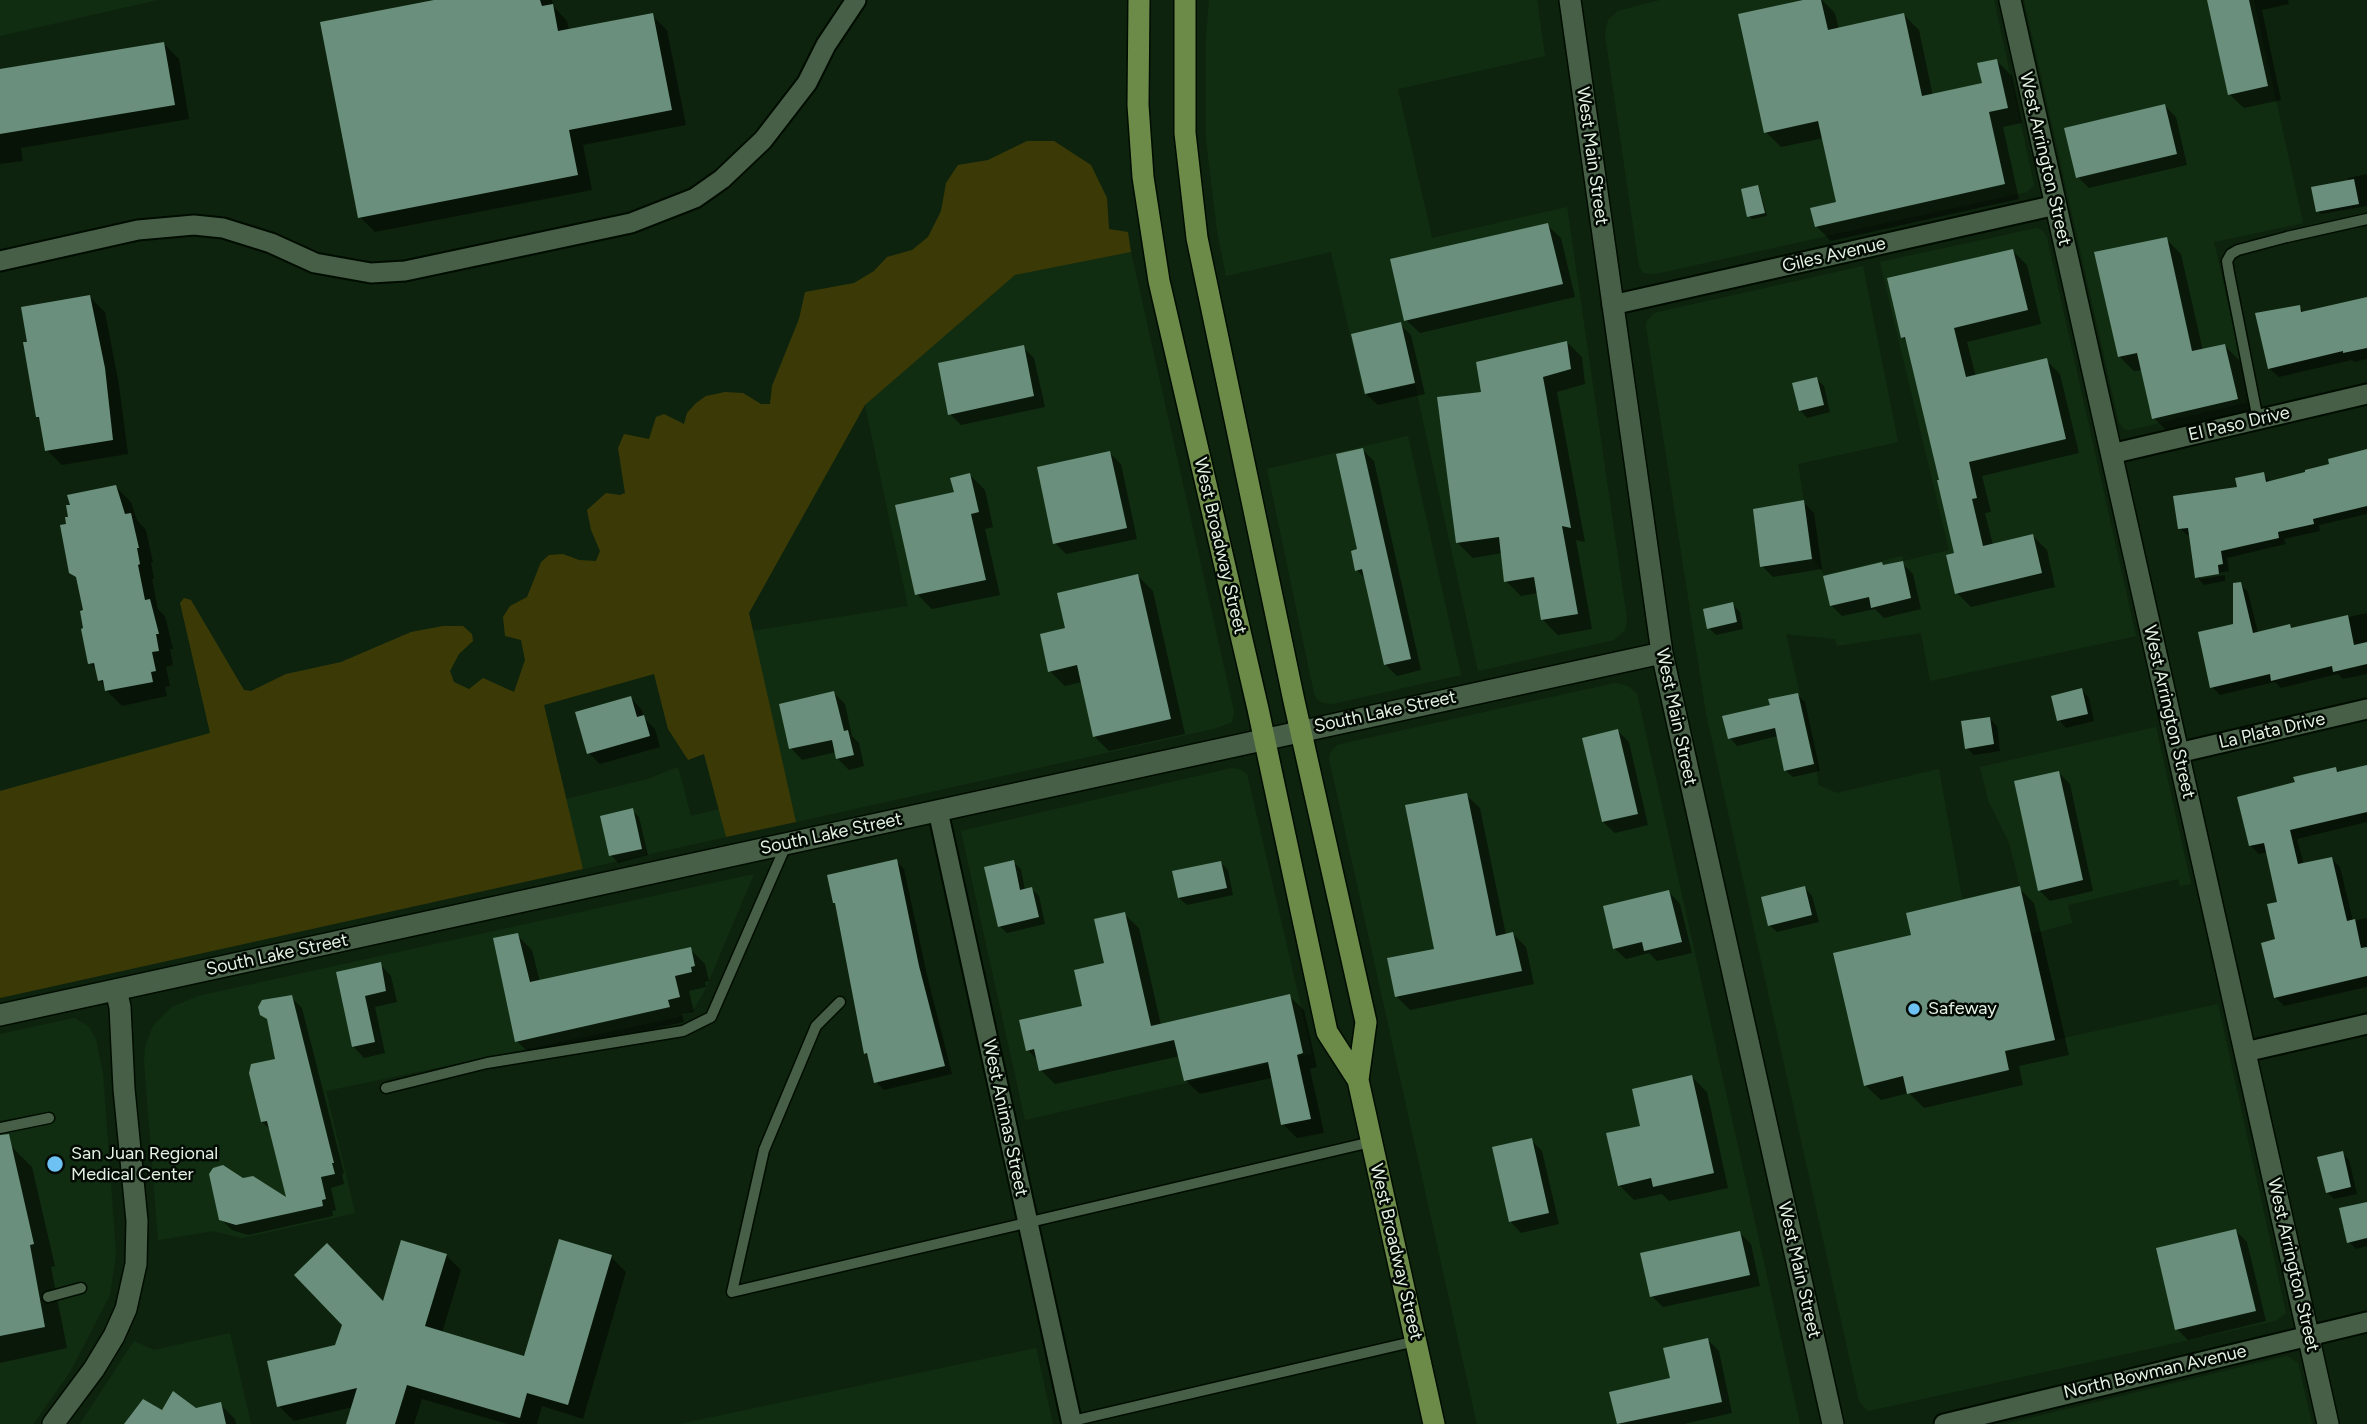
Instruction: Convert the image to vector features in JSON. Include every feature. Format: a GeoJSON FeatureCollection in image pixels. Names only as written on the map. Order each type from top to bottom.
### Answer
{"type":"FeatureCollection","features":[{"type":"Feature","properties":{"kind":"main road","name":"West Broadway Street"},"geometry":{"type":"LineString","coordinates":[[1139,0],[1138,105],[1143,177],[1164,305],[1264,740],[1327,1032],[1357,1080],[1434,1424]]}},
{"type":"Feature","properties":{"kind":"main road","name":"West Broadway Street"},"geometry":{"type":"LineString","coordinates":[[1185,0],[1185,133],[1197,237],[1300,731],[1366,1022],[1357,1080]]}},
{"type":"Feature","properties":{"kind":"main road","name":"West Main Street"},"geometry":{"type":"LineString","coordinates":[[1570,0],[1662,653],[1833,1424]]}},
{"type":"Feature","properties":{"kind":"main road","name":"West Arrington Street"},"geometry":{"type":"LineString","coordinates":[[2010,0],[2328,1424]]}},
{"type":"Feature","properties":{"kind":"main road","name":"South Lake Street"},"geometry":{"type":"LineString","coordinates":[[0,1015],[1662,653]]}},
{"type":"Feature","properties":{"kind":"main road"},"geometry":{"type":"LineString","coordinates":[[53,1424],[94,1369],[114,1336],[126,1309],[136,1264],[137,1221],[125,1099],[120,1007],[116,990]]}},
{"type":"Feature","properties":{"kind":"street"},"geometry":{"type":"LineString","coordinates":[[0,261],[138,230],[194,225],[223,229],[271,243],[314,263],[371,273],[405,271],[631,223],[695,198],[722,179],[763,140],[807,83],[826,45],[856,0]]}},
{"type":"Feature","properties":{"kind":"street","name":"Giles Avenue"},"geometry":{"type":"LineString","coordinates":[[1612,305],[2056,205]]}},
{"type":"Feature","properties":{"kind":"street","name":"El Paso Drive"},"geometry":{"type":"LineString","coordinates":[[2111,454],[2367,394]]}},
{"type":"Feature","properties":{"kind":"street","name":"La Plata Drive"},"geometry":{"type":"LineString","coordinates":[[2178,753],[2367,709]]}},
{"type":"Feature","properties":{"kind":"street","name":"West Animas Street"},"geometry":{"type":"LineString","coordinates":[[938,811],[1072,1422]]}},
{"type":"Feature","properties":{"kind":"street"},"geometry":{"type":"LineString","coordinates":[[2245,1052],[2367,1024]]}},
{"type":"Feature","properties":{"kind":"street","name":"North Bowman Avenue"},"geometry":{"type":"LineString","coordinates":[[1944,1424],[2367,1322]]}},
{"type":"Feature","properties":{"kind":"lane"},"geometry":{"type":"LineString","coordinates":[[2258,419],[2227,261],[2231,254],[2238,250],[2367,219]]}},
{"type":"Feature","properties":{"kind":"lane"},"geometry":{"type":"LineString","coordinates":[[386,1088],[487,1063],[683,1031],[711,1017],[787,844]]}},
{"type":"Feature","properties":{"kind":"lane"},"geometry":{"type":"LineString","coordinates":[[840,1002],[816,1026],[764,1150],[732,1292],[1371,1142]]}},
{"type":"Feature","properties":{"kind":"lane"},"geometry":{"type":"LineString","coordinates":[[0,1128],[49,1118]]}},
{"type":"Feature","properties":{"kind":"lane"},"geometry":{"type":"LineString","coordinates":[[47,1297],[80,1288]]}},
{"type":"Feature","properties":{"kind":"lane"},"geometry":{"type":"LineString","coordinates":[[1072,1422],[1416,1341]]}},
{"type":"Feature","properties":{"kind":"shaded area"},"geometry":{"type":"Polygon","coordinates":[[[0,0],[157,0],[0,36],[0,0]]]}},
{"type":"Feature","properties":{"kind":"shaded area"},"geometry":{"type":"Polygon","coordinates":[[[1209,0],[1537,0],[1545,56],[1398,89],[1432,238],[1567,207],[1627,619],[1625,630],[1614,640],[1478,671],[1415,384],[1364,395],[1331,252],[1226,276],[1217,230],[1206,139],[1206,39],[1209,0]]]}},
{"type":"Feature","properties":{"kind":"shaded area"},"geometry":{"type":"Polygon","coordinates":[[[1660,0],[1994,0],[2034,185],[2027,192],[1655,274],[1643,273],[1639,266],[1605,34],[1608,20],[1618,11],[1660,0]]]}},
{"type":"Feature","properties":{"kind":"shaded area"},"geometry":{"type":"Polygon","coordinates":[[[2024,0],[2254,0],[2303,223],[2214,242],[2250,402],[2129,430],[2119,423],[2024,0]]]}},
{"type":"Feature","properties":{"kind":"shaded area"},"geometry":{"type":"Polygon","coordinates":[[[1027,141],[1054,141],[1091,165],[1107,198],[1109,229],[1128,232],[1131,252],[1015,275],[865,405],[749,613],[796,822],[726,837],[704,754],[688,760],[668,729],[654,674],[544,705],[583,869],[0,998],[0,791],[210,733],[180,603],[184,598],[191,600],[244,690],[251,691],[286,674],[341,662],[411,632],[443,626],[463,626],[472,634],[473,641],[459,654],[450,671],[454,682],[469,689],[483,678],[514,692],[525,660],[521,640],[505,636],[503,617],[510,606],[527,597],[541,562],[549,555],[563,554],[579,560],[596,561],[600,551],[591,530],[587,510],[606,493],[625,493],[618,448],[624,434],[649,439],[656,417],[664,414],[684,424],[687,413],[696,403],[706,396],[725,392],[743,393],[761,404],[770,404],[772,386],[799,319],[805,292],[854,283],[874,271],[887,257],[912,250],[928,237],[941,211],[946,183],[958,165],[988,160],[1027,141]]]}},
{"type":"Feature","properties":{"kind":"shaded area"},"geometry":{"type":"Polygon","coordinates":[[[2037,228],[2043,231],[2047,238],[2136,636],[1930,681],[1921,633],[1837,646],[1835,639],[1786,634],[1817,769],[1818,785],[1837,793],[1939,769],[1962,899],[2020,886],[2009,843],[1988,800],[1980,767],[2156,727],[2191,884],[2180,886],[2178,879],[2068,905],[2072,923],[2031,934],[2055,1040],[2218,1004],[2286,1313],[2275,1321],[1868,1411],[1859,1401],[1706,713],[1646,326],[1654,313],[1863,266],[1898,442],[1798,464],[1813,558],[1824,575],[1902,556],[1904,561],[1949,550],[1880,262],[2037,228]]]}},
{"type":"Feature","properties":{"kind":"shaded area"},"geometry":{"type":"Polygon","coordinates":[[[1131,252],[1234,712],[1232,722],[1213,729],[796,822],[752,631],[908,606],[865,405],[1015,275],[1131,252]]]}},
{"type":"Feature","properties":{"kind":"shaded area"},"geometry":{"type":"Polygon","coordinates":[[[1408,436],[1461,675],[1332,704],[1323,703],[1314,693],[1267,469],[1408,436]]]}},
{"type":"Feature","properties":{"kind":"shaded area"},"geometry":{"type":"Polygon","coordinates":[[[1615,683],[1628,686],[1637,694],[1800,1424],[1477,1424],[1329,758],[1336,746],[1341,744],[1615,683]]]}},
{"type":"Feature","properties":{"kind":"shaded area"},"geometry":{"type":"Polygon","coordinates":[[[678,767],[691,816],[719,809],[726,837],[583,869],[566,799],[648,779],[678,767]]]}},
{"type":"Feature","properties":{"kind":"shaded area"},"geometry":{"type":"Polygon","coordinates":[[[1232,768],[1247,774],[1312,1054],[1025,1120],[961,831],[1232,768]]]}},
{"type":"Feature","properties":{"kind":"shaded area"},"geometry":{"type":"Polygon","coordinates":[[[754,874],[704,992],[693,1010],[676,1018],[326,1091],[355,1213],[242,1238],[213,1231],[158,1240],[144,1060],[145,1047],[153,1026],[172,1007],[198,996],[754,874]]]}},
{"type":"Feature","properties":{"kind":"shaded area","name":"San Juan Regional Medical Center"},"geometry":{"type":"Polygon","coordinates":[[[74,1018],[88,1026],[96,1039],[103,1074],[116,1254],[110,1295],[70,1372],[33,1424],[0,1424],[0,1034],[74,1018]]]}},
{"type":"Feature","properties":{"kind":"shaded area"},"geometry":{"type":"Polygon","coordinates":[[[230,1333],[251,1424],[80,1424],[134,1341],[154,1350],[230,1333]]]}},
{"type":"Feature","properties":{"kind":"shaded area"},"geometry":{"type":"Polygon","coordinates":[[[1036,1348],[1053,1424],[681,1424],[694,1421],[1036,1348]]]}},
{"type":"Feature","properties":{"kind":"shaded area"},"geometry":{"type":"Polygon","coordinates":[[[2287,1356],[2298,1363],[2312,1424],[2005,1424],[2287,1356]]]}},
{"type":"Feature","properties":{"kind":"building"},"geometry":{"type":"Polygon","coordinates":[[[434,0],[540,0],[542,6],[553,4],[558,31],[653,13],[672,110],[569,130],[578,175],[358,218],[320,22],[434,0]]]}},
{"type":"Feature","properties":{"kind":"building"},"geometry":{"type":"Polygon","coordinates":[[[1803,0],[1821,0],[1828,30],[1904,13],[1922,96],[1982,83],[1977,63],[1997,59],[2008,108],[1989,112],[2005,184],[1815,227],[1810,208],[1836,202],[1818,121],[1764,133],[1738,14],[1803,0]]]}},
{"type":"Feature","properties":{"kind":"building"},"geometry":{"type":"Polygon","coordinates":[[[2207,0],[2249,0],[2268,86],[2228,95],[2207,0]]]}},
{"type":"Feature","properties":{"kind":"building"},"geometry":{"type":"Polygon","coordinates":[[[164,42],[175,105],[0,134],[0,69],[164,42]]]}},
{"type":"Feature","properties":{"kind":"building"},"geometry":{"type":"Polygon","coordinates":[[[2165,104],[2177,154],[2076,178],[2064,128],[2165,104]]]}},
{"type":"Feature","properties":{"kind":"building"},"geometry":{"type":"Polygon","coordinates":[[[2354,179],[2359,204],[2316,212],[2311,187],[2354,179]]]}},
{"type":"Feature","properties":{"kind":"building"},"geometry":{"type":"Polygon","coordinates":[[[1758,185],[1765,213],[1747,217],[1741,189],[1758,185]]]}},
{"type":"Feature","properties":{"kind":"building"},"geometry":{"type":"Polygon","coordinates":[[[1548,223],[1563,284],[1404,321],[1390,259],[1548,223]]]}},
{"type":"Feature","properties":{"kind":"building"},"geometry":{"type":"Polygon","coordinates":[[[2167,237],[2192,351],[2225,344],[2238,399],[2152,419],[2137,353],[2118,357],[2094,252],[2167,237]]]}},
{"type":"Feature","properties":{"kind":"building"},"geometry":{"type":"Polygon","coordinates":[[[2013,249],[2028,310],[1954,328],[1966,377],[2047,358],[2066,439],[1969,462],[1977,498],[1972,499],[1983,546],[2033,534],[2042,573],[1955,594],[1946,555],[1954,553],[1939,480],[1905,337],[1901,338],[1887,278],[2013,249]]]}},
{"type":"Feature","properties":{"kind":"building"},"geometry":{"type":"Polygon","coordinates":[[[90,295],[105,368],[113,440],[45,451],[23,342],[27,342],[21,307],[90,295]]]}},
{"type":"Feature","properties":{"kind":"building"},"geometry":{"type":"Polygon","coordinates":[[[2367,297],[2367,348],[2268,369],[2255,313],[2300,305],[2301,312],[2367,297]]]}},
{"type":"Feature","properties":{"kind":"building"},"geometry":{"type":"Polygon","coordinates":[[[1401,322],[1415,383],[1365,394],[1351,334],[1401,322]]]}},
{"type":"Feature","properties":{"kind":"building"},"geometry":{"type":"Polygon","coordinates":[[[1567,341],[1571,369],[1543,377],[1571,528],[1562,526],[1578,614],[1541,620],[1534,577],[1504,582],[1499,537],[1456,543],[1437,397],[1481,392],[1476,362],[1567,341]]]}},
{"type":"Feature","properties":{"kind":"building"},"geometry":{"type":"Polygon","coordinates":[[[1024,345],[1034,396],[948,415],[938,363],[1024,345]]]}},
{"type":"Feature","properties":{"kind":"building"},"geometry":{"type":"Polygon","coordinates":[[[1817,377],[1824,405],[1799,411],[1792,383],[1817,377]]]}},
{"type":"Feature","properties":{"kind":"building"},"geometry":{"type":"Polygon","coordinates":[[[1363,448],[1411,659],[1384,665],[1362,569],[1355,571],[1351,551],[1357,549],[1336,454],[1363,448]]]}},
{"type":"Feature","properties":{"kind":"building"},"geometry":{"type":"Polygon","coordinates":[[[2367,449],[2367,506],[2313,519],[2314,524],[2278,532],[2279,538],[2221,551],[2223,564],[2218,565],[2219,574],[2195,578],[2188,528],[2178,529],[2173,496],[2237,487],[2235,478],[2264,472],[2266,482],[2329,464],[2328,459],[2367,449]]]}},
{"type":"Feature","properties":{"kind":"building"},"geometry":{"type":"Polygon","coordinates":[[[1110,451],[1127,528],[1053,544],[1037,467],[1110,451]]]}},
{"type":"Feature","properties":{"kind":"building"},"geometry":{"type":"Polygon","coordinates":[[[970,473],[979,512],[971,514],[986,580],[915,595],[895,505],[954,492],[950,478],[970,473]]]}},
{"type":"Feature","properties":{"kind":"building"},"geometry":{"type":"Polygon","coordinates":[[[116,485],[125,514],[131,513],[139,548],[138,565],[145,600],[150,599],[159,634],[156,634],[159,651],[152,652],[156,671],[151,672],[153,682],[105,691],[103,680],[98,681],[94,663],[88,664],[81,629],[80,611],[83,610],[76,577],[69,573],[60,525],[66,524],[65,517],[68,517],[66,505],[70,505],[67,495],[116,485]]]}},
{"type":"Feature","properties":{"kind":"building"},"geometry":{"type":"Polygon","coordinates":[[[1804,500],[1812,559],[1760,567],[1753,509],[1804,500]]]}},
{"type":"Feature","properties":{"kind":"building"},"geometry":{"type":"Polygon","coordinates":[[[1903,561],[1911,598],[1871,608],[1869,597],[1830,606],[1823,576],[1882,562],[1883,565],[1903,561]]]}},
{"type":"Feature","properties":{"kind":"building"},"geometry":{"type":"Polygon","coordinates":[[[1138,574],[1171,719],[1093,737],[1077,665],[1048,672],[1040,634],[1065,628],[1057,593],[1138,574]]]}},
{"type":"Feature","properties":{"kind":"building"},"geometry":{"type":"Polygon","coordinates":[[[2241,582],[2253,633],[2290,624],[2291,628],[2348,615],[2354,645],[2367,642],[2367,664],[2333,672],[2332,666],[2271,681],[2270,674],[2210,688],[2198,632],[2233,624],[2233,583],[2241,582]]]}},
{"type":"Feature","properties":{"kind":"building"},"geometry":{"type":"Polygon","coordinates":[[[1733,602],[1737,622],[1707,629],[1703,609],[1733,602]]]}},
{"type":"Feature","properties":{"kind":"building"},"geometry":{"type":"Polygon","coordinates":[[[2082,688],[2088,714],[2057,721],[2051,696],[2082,688]]]}},
{"type":"Feature","properties":{"kind":"building"},"geometry":{"type":"Polygon","coordinates":[[[834,691],[844,731],[848,730],[854,755],[836,759],[832,740],[789,749],[779,704],[834,691]]]}},
{"type":"Feature","properties":{"kind":"building"},"geometry":{"type":"Polygon","coordinates":[[[1798,693],[1814,764],[1784,771],[1775,728],[1728,739],[1722,716],[1770,705],[1768,699],[1798,693]]]}},
{"type":"Feature","properties":{"kind":"building"},"geometry":{"type":"Polygon","coordinates":[[[631,696],[637,717],[644,715],[650,736],[587,754],[575,712],[631,696]]]}},
{"type":"Feature","properties":{"kind":"building"},"geometry":{"type":"Polygon","coordinates":[[[1990,717],[1994,744],[1965,749],[1961,721],[1990,717]]]}},
{"type":"Feature","properties":{"kind":"building"},"geometry":{"type":"Polygon","coordinates":[[[1618,729],[1638,814],[1602,822],[1582,738],[1618,729]]]}},
{"type":"Feature","properties":{"kind":"building"},"geometry":{"type":"Polygon","coordinates":[[[2367,765],[2367,812],[2290,830],[2298,864],[2332,857],[2347,921],[2355,919],[2361,948],[2367,947],[2367,976],[2274,998],[2261,943],[2275,939],[2267,904],[2277,902],[2264,843],[2249,846],[2237,797],[2295,782],[2293,777],[2336,767],[2337,772],[2367,765]]]}},
{"type":"Feature","properties":{"kind":"building"},"geometry":{"type":"Polygon","coordinates":[[[2059,771],[2083,880],[2038,891],[2014,781],[2059,771]]]}},
{"type":"Feature","properties":{"kind":"building"},"geometry":{"type":"Polygon","coordinates":[[[1467,793],[1496,936],[1513,932],[1522,971],[1395,997],[1387,958],[1434,949],[1405,805],[1467,793]]]}},
{"type":"Feature","properties":{"kind":"building"},"geometry":{"type":"Polygon","coordinates":[[[633,808],[642,849],[609,856],[600,816],[633,808]]]}},
{"type":"Feature","properties":{"kind":"building"},"geometry":{"type":"Polygon","coordinates":[[[897,859],[919,966],[945,1066],[874,1083],[867,1053],[864,1054],[835,903],[827,875],[897,859]]]}},
{"type":"Feature","properties":{"kind":"building"},"geometry":{"type":"Polygon","coordinates":[[[1014,860],[1020,890],[1032,887],[1039,917],[998,927],[984,867],[1014,860]]]}},
{"type":"Feature","properties":{"kind":"building"},"geometry":{"type":"Polygon","coordinates":[[[1221,861],[1227,888],[1178,898],[1172,871],[1221,861]]]}},
{"type":"Feature","properties":{"kind":"building"},"geometry":{"type":"Polygon","coordinates":[[[1805,886],[1812,915],[1768,926],[1761,897],[1805,886]]]}},
{"type":"Feature","properties":{"kind":"building"},"geometry":{"type":"Polygon","coordinates":[[[2020,886],[2055,1040],[2005,1051],[2009,1070],[1907,1094],[1903,1076],[1864,1086],[1833,953],[1911,935],[1906,913],[2020,886]]]}},
{"type":"Feature","properties":{"kind":"building"},"geometry":{"type":"Polygon","coordinates":[[[1669,890],[1682,942],[1644,951],[1642,942],[1613,949],[1603,906],[1669,890]]]}},
{"type":"Feature","properties":{"kind":"building"},"geometry":{"type":"Polygon","coordinates":[[[1125,912],[1151,1026],[1290,994],[1303,1053],[1297,1055],[1311,1119],[1281,1125],[1268,1062],[1184,1081],[1174,1040],[1039,1071],[1034,1049],[1026,1051],[1019,1020],[1082,1006],[1074,970],[1104,963],[1094,919],[1125,912]]]}},
{"type":"Feature","properties":{"kind":"building"},"geometry":{"type":"Polygon","coordinates":[[[518,933],[530,982],[691,947],[695,966],[691,967],[692,972],[675,976],[680,997],[668,1000],[670,1007],[515,1042],[493,938],[518,933]]]}},
{"type":"Feature","properties":{"kind":"building"},"geometry":{"type":"Polygon","coordinates":[[[381,962],[386,991],[365,996],[375,1042],[352,1047],[336,972],[381,962]]]}},
{"type":"Feature","properties":{"kind":"building"},"geometry":{"type":"Polygon","coordinates":[[[292,995],[335,1174],[321,1177],[326,1199],[322,1200],[323,1206],[236,1225],[219,1220],[209,1174],[213,1168],[223,1165],[243,1178],[253,1176],[286,1197],[267,1121],[261,1122],[249,1073],[251,1064],[275,1059],[267,1019],[260,1015],[258,1007],[262,1000],[292,995]]]}},
{"type":"Feature","properties":{"kind":"building"},"geometry":{"type":"Polygon","coordinates":[[[1692,1075],[1714,1173],[1653,1187],[1651,1178],[1618,1186],[1606,1133],[1640,1126],[1632,1089],[1692,1075]]]}},
{"type":"Feature","properties":{"kind":"building","name":"San Juan Regional Medical Center"},"geometry":{"type":"Polygon","coordinates":[[[9,1134],[34,1244],[30,1245],[45,1327],[0,1336],[0,1135],[9,1134]]]}},
{"type":"Feature","properties":{"kind":"building"},"geometry":{"type":"Polygon","coordinates":[[[1532,1138],[1549,1213],[1509,1222],[1492,1147],[1532,1138]]]}},
{"type":"Feature","properties":{"kind":"building"},"geometry":{"type":"Polygon","coordinates":[[[2343,1151],[2351,1187],[2326,1193],[2317,1157],[2343,1151]]]}},
{"type":"Feature","properties":{"kind":"building"},"geometry":{"type":"Polygon","coordinates":[[[2367,1202],[2367,1238],[2347,1243],[2339,1208],[2367,1202]]]}},
{"type":"Feature","properties":{"kind":"building"},"geometry":{"type":"Polygon","coordinates":[[[2236,1229],[2256,1311],[2175,1330],[2156,1248],[2236,1229]]]}},
{"type":"Feature","properties":{"kind":"building"},"geometry":{"type":"Polygon","coordinates":[[[1740,1231],[1750,1275],[1650,1297],[1640,1253],[1740,1231]]]}},
{"type":"Feature","properties":{"kind":"building"},"geometry":{"type":"Polygon","coordinates":[[[559,1239],[612,1255],[568,1405],[527,1393],[520,1418],[407,1385],[395,1424],[346,1424],[357,1388],[277,1407],[267,1361],[335,1345],[342,1325],[294,1275],[327,1243],[383,1301],[401,1240],[447,1254],[425,1326],[524,1356],[559,1239]]]}},
{"type":"Feature","properties":{"kind":"building"},"geometry":{"type":"Polygon","coordinates":[[[1708,1338],[1722,1402],[1617,1424],[1609,1392],[1670,1378],[1663,1348],[1708,1338]]]}},
{"type":"Feature","properties":{"kind":"building"},"geometry":{"type":"Polygon","coordinates":[[[173,1391],[196,1408],[221,1402],[226,1424],[124,1424],[143,1399],[162,1410],[173,1391]]]}},
{"type":"Feature","properties":{"kind":"place","name":"Safeway"},"geometry":{"type":"Point","coordinates":[1914,1009]}},
{"type":"Feature","properties":{"kind":"place","name":"San Juan Regional Medical Center"},"geometry":{"type":"Point","coordinates":[55,1164]}}]}
